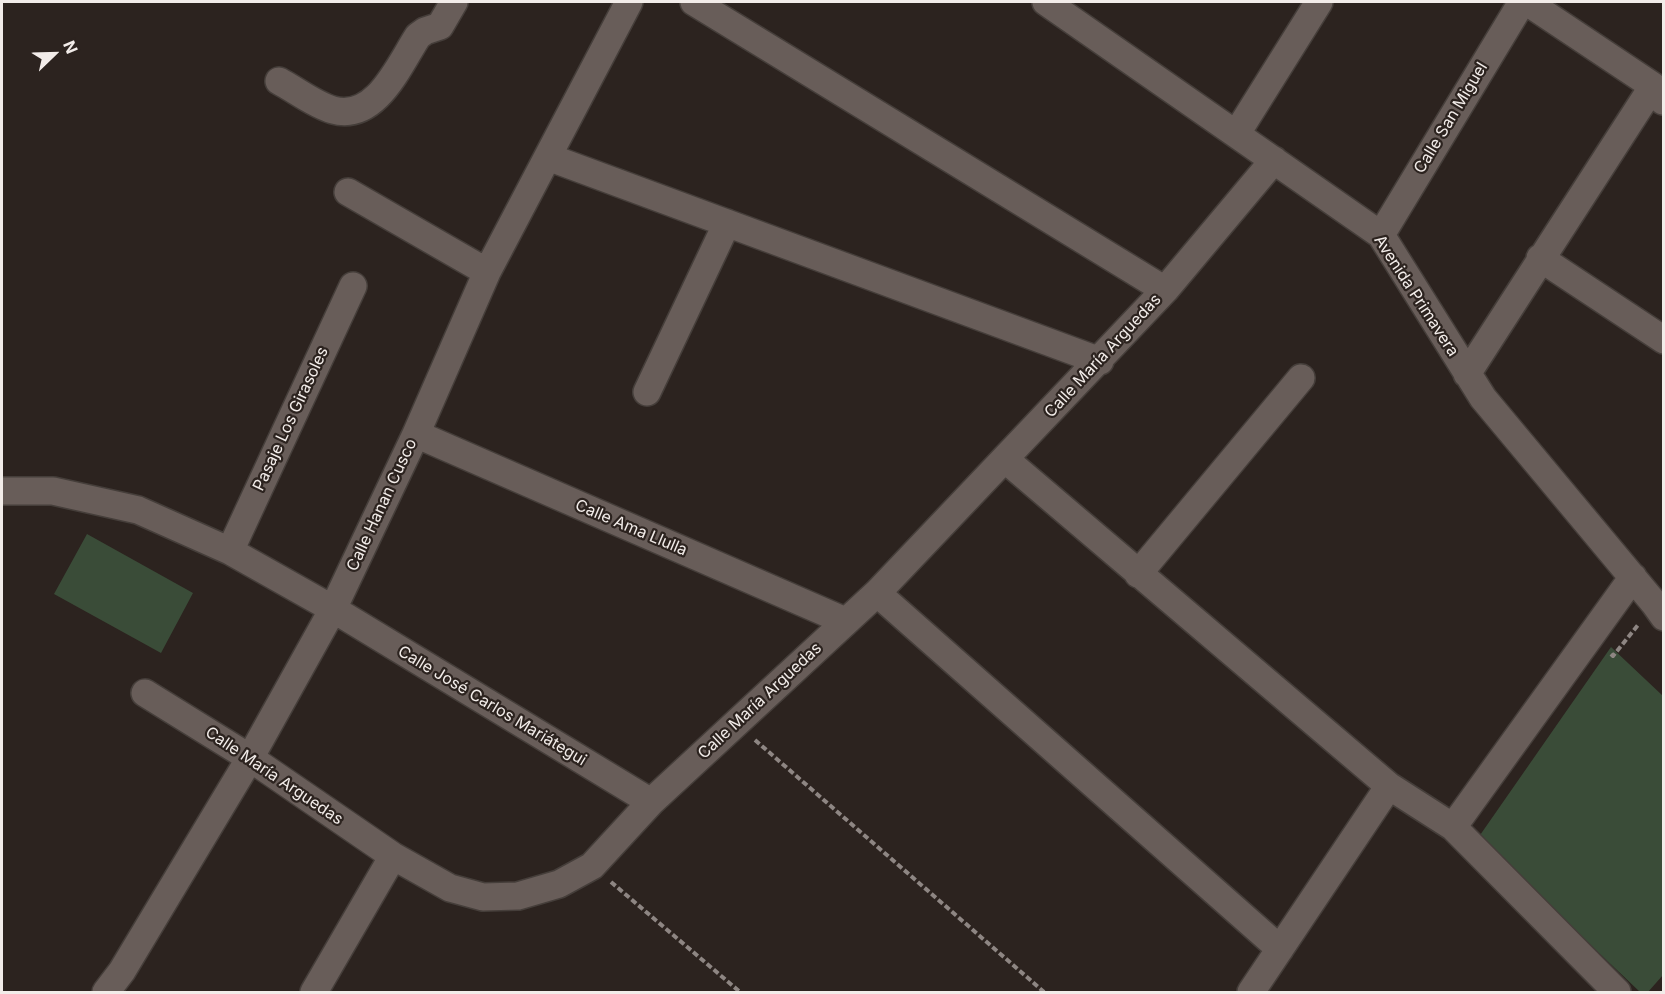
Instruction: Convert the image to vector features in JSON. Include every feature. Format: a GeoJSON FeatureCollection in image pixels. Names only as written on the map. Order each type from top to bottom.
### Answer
{"type":"FeatureCollection","features":[{"type":"Feature","properties":{"kind":"street"},"geometry":{"type":"LineString","coordinates":[[279,81],[332,110],[354,112],[384,90],[418,36],[440,26],[454,2]]}},
{"type":"Feature","properties":{"kind":"street","name":"Calle Hanan Cusco"},"geometry":{"type":"LineString","coordinates":[[106,993],[122,971],[250,758],[333,609],[416,434],[487,272],[629,2]]}},
{"type":"Feature","properties":{"kind":"street"},"geometry":{"type":"LineString","coordinates":[[694,2],[1165,290]]}},
{"type":"Feature","properties":{"kind":"street"},"geometry":{"type":"LineString","coordinates":[[1237,133],[1320,2]]}},
{"type":"Feature","properties":{"kind":"street","name":"Calle San Miguel"},"geometry":{"type":"LineString","coordinates":[[1381,235],[1522,2]]}},
{"type":"Feature","properties":{"kind":"street"},"geometry":{"type":"LineString","coordinates":[[1467,374],[1540,258],[1658,94],[1527,2]]}},
{"type":"Feature","properties":{"kind":"street","name":"Avenida Primavera"},"geometry":{"type":"LineString","coordinates":[[1055,4],[1381,235],[1483,398],[1664,617]]}},
{"type":"Feature","properties":{"kind":"street"},"geometry":{"type":"LineString","coordinates":[[548,156],[1100,361]]}},
{"type":"Feature","properties":{"kind":"street","name":"Calle María Arguedas"},"geometry":{"type":"LineString","coordinates":[[145,693],[250,758],[393,856],[450,888],[483,897],[518,896],[559,884],[592,866],[651,802],[877,592],[1100,361],[1165,290],[1274,160]]}},
{"type":"Feature","properties":{"kind":"street"},"geometry":{"type":"LineString","coordinates":[[348,192],[487,272]]}},
{"type":"Feature","properties":{"kind":"street"},"geometry":{"type":"LineString","coordinates":[[647,392],[727,223]]}},
{"type":"Feature","properties":{"kind":"street"},"geometry":{"type":"LineString","coordinates":[[1540,258],[1664,340]]}},
{"type":"Feature","properties":{"kind":"street","name":"Pasaje Los Girasoles"},"geometry":{"type":"LineString","coordinates":[[230,551],[353,286]]}},
{"type":"Feature","properties":{"kind":"street"},"geometry":{"type":"LineString","coordinates":[[1138,574],[1301,378]]}},
{"type":"Feature","properties":{"kind":"street","name":"Calle Ama Llulla"},"geometry":{"type":"LineString","coordinates":[[416,434],[845,621]]}},
{"type":"Feature","properties":{"kind":"street"},"geometry":{"type":"LineString","coordinates":[[1006,460],[1389,786],[1453,827],[1617,993]]}},
{"type":"Feature","properties":{"kind":"street","name":"Calle José Carlos Mariátegui"},"geometry":{"type":"LineString","coordinates":[[2,491],[53,491],[138,510],[230,551],[333,609],[651,802]]}},
{"type":"Feature","properties":{"kind":"street"},"geometry":{"type":"LineString","coordinates":[[1453,827],[1633,577]]}},
{"type":"Feature","properties":{"kind":"street"},"geometry":{"type":"LineString","coordinates":[[877,592],[1280,949]]}},
{"type":"Feature","properties":{"kind":"street"},"geometry":{"type":"LineString","coordinates":[[1251,993],[1389,786]]}},
{"type":"Feature","properties":{"kind":"street"},"geometry":{"type":"LineString","coordinates":[[314,993],[393,856]]}},
{"type":"Feature","properties":{"kind":"path"},"geometry":{"type":"LineString","coordinates":[[737,724],[1044,993]]}},
{"type":"Feature","properties":{"kind":"path"},"geometry":{"type":"LineString","coordinates":[[592,866],[740,993]]}},
{"type":"Feature","properties":{"kind":"green space"},"geometry":{"type":"Polygon","coordinates":[[[87,534],[193,593],[161,653],[54,594],[87,534]]]}},
{"type":"Feature","properties":{"kind":"green space"},"geometry":{"type":"Polygon","coordinates":[[[1611,647],[1663,696],[1663,975],[1648,992],[1640,992],[1478,838],[1611,647]]]}}]}
